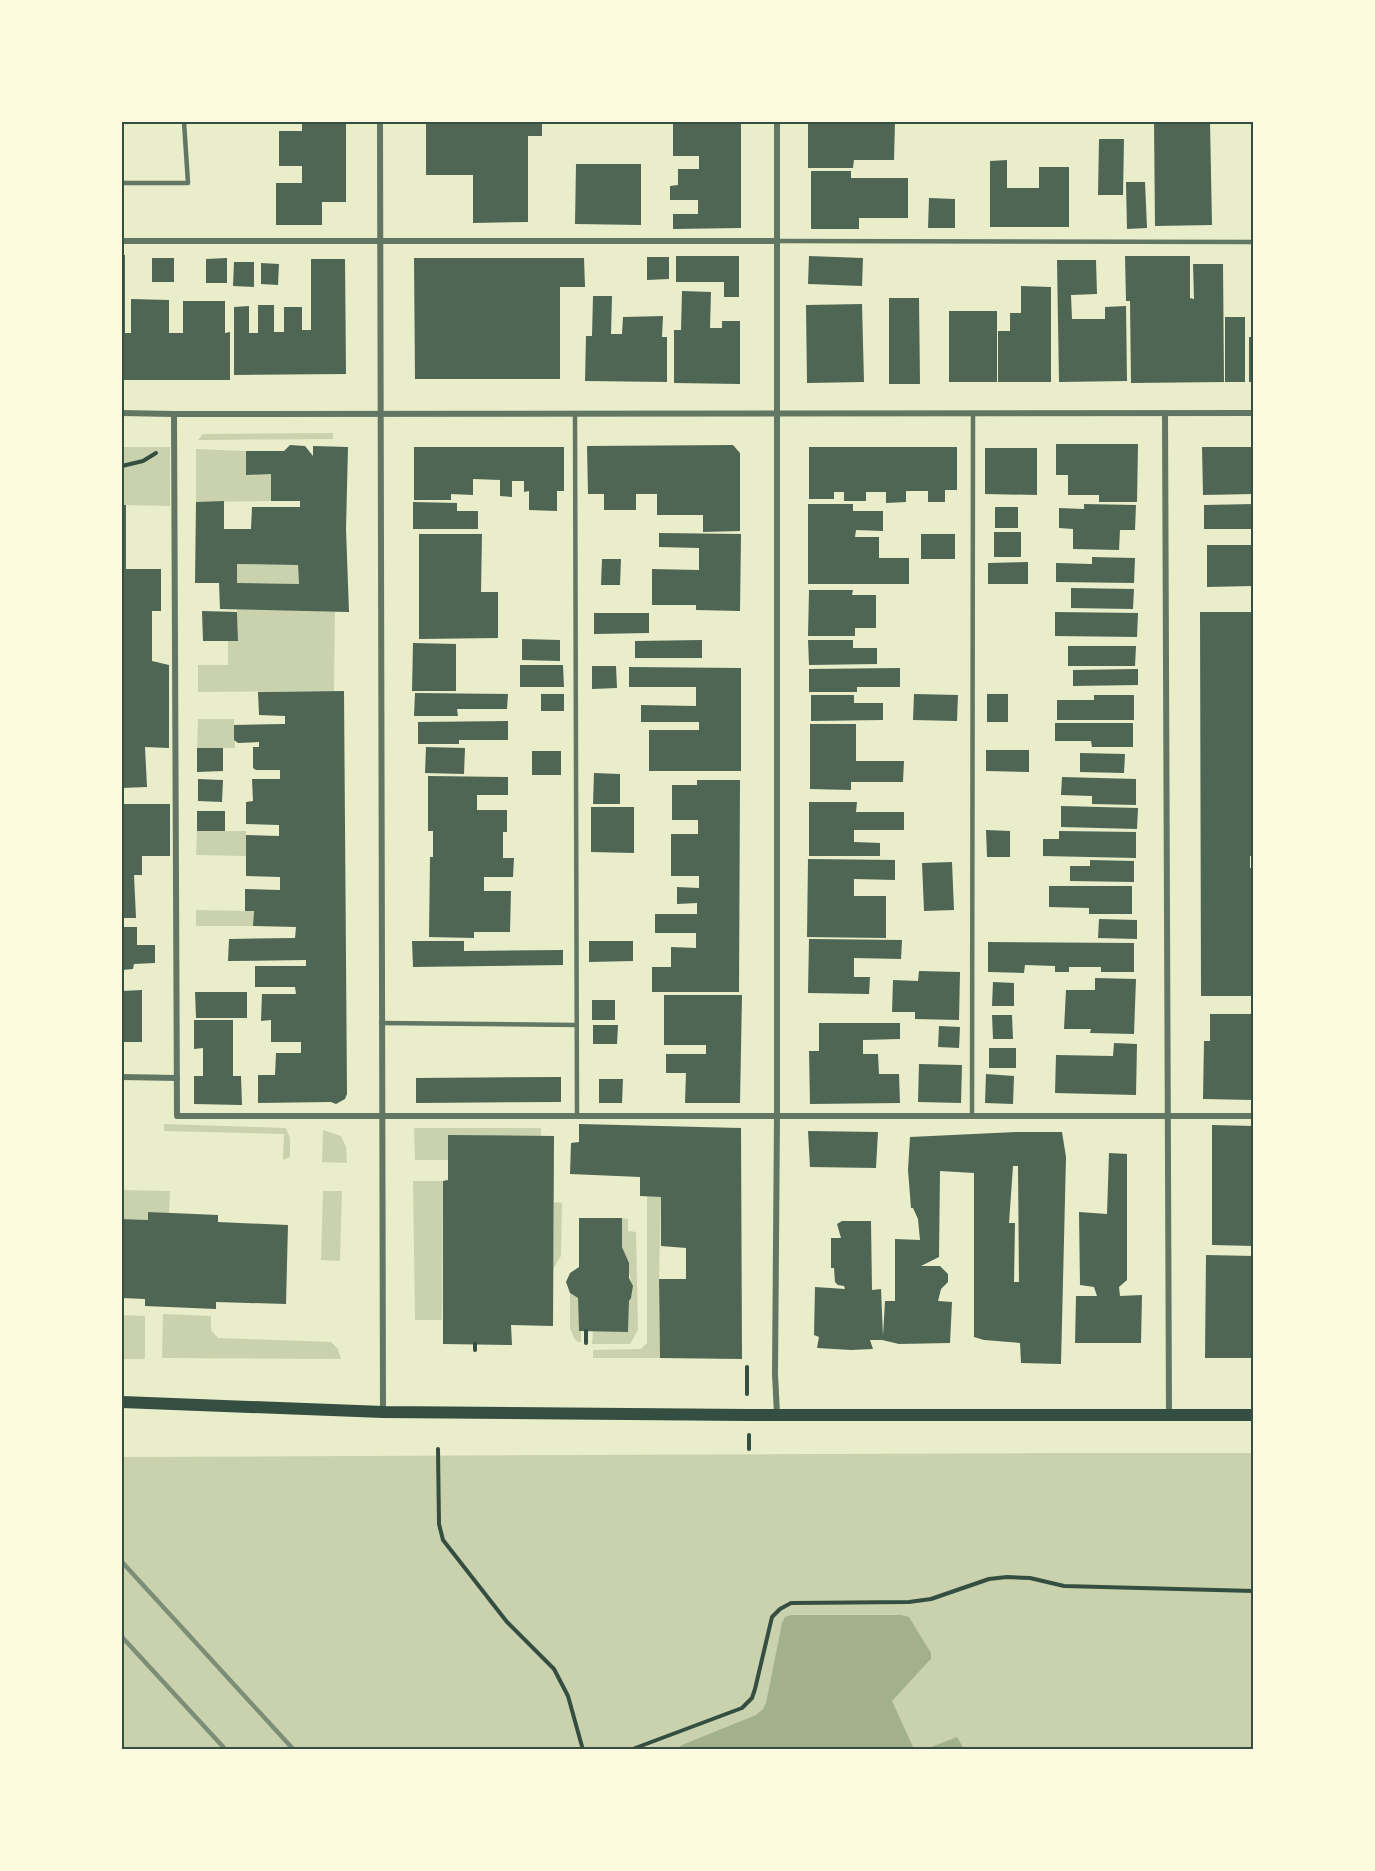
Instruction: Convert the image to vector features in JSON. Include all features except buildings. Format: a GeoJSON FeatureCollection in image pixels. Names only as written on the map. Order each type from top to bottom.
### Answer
{"type":"FeatureCollection","features":[{"type":"Feature","properties":{"kind":"main road"},"geometry":{"type":"LineString","coordinates":[[122,1402],[383,1412],[1254,1415]]}},
{"type":"Feature","properties":{"kind":"street"},"geometry":{"type":"LineString","coordinates":[[380,122],[383,1412]]}},
{"type":"Feature","properties":{"kind":"street"},"geometry":{"type":"LineString","coordinates":[[777,122],[775,1362],[777,1414]]}},
{"type":"Feature","properties":{"kind":"street"},"geometry":{"type":"LineString","coordinates":[[122,240],[777,241]]}},
{"type":"Feature","properties":{"kind":"street"},"geometry":{"type":"LineString","coordinates":[[123,413],[1254,413]]}},
{"type":"Feature","properties":{"kind":"street"},"geometry":{"type":"LineString","coordinates":[[174,414],[177,1116],[1254,1116]]}},
{"type":"Feature","properties":{"kind":"street"},"geometry":{"type":"LineString","coordinates":[[1166,414],[1169,1416]]}},
{"type":"Feature","properties":{"kind":"street"},"geometry":{"type":"LineString","coordinates":[[122,1077],[177,1078]]}},
{"type":"Feature","properties":{"kind":"lane"},"geometry":{"type":"LineString","coordinates":[[122,183],[188,183],[184,122]]}},
{"type":"Feature","properties":{"kind":"lane"},"geometry":{"type":"LineString","coordinates":[[777,241],[1254,242]]}},
{"type":"Feature","properties":{"kind":"lane"},"geometry":{"type":"LineString","coordinates":[[575,413],[577,1116]]}},
{"type":"Feature","properties":{"kind":"lane"},"geometry":{"type":"LineString","coordinates":[[972,1116],[973,413]]}},
{"type":"Feature","properties":{"kind":"lane"},"geometry":{"type":"LineString","coordinates":[[381,1023],[577,1025]]}},
{"type":"Feature","properties":{"kind":"path"},"geometry":{"type":"LineString","coordinates":[[122,466],[143,461],[161,447]]}},
{"type":"Feature","properties":{"kind":"path"},"geometry":{"type":"LineString","coordinates":[[586,1331],[586,1343]]}},
{"type":"Feature","properties":{"kind":"path"},"geometry":{"type":"LineString","coordinates":[[475,1344],[475,1350]]}},
{"type":"Feature","properties":{"kind":"path"},"geometry":{"type":"LineString","coordinates":[[438,1449],[440,1524],[443,1540],[507,1622],[554,1669],[568,1696],[583,1749]]}},
{"type":"Feature","properties":{"kind":"path"},"geometry":{"type":"LineString","coordinates":[[630,1749],[742,1708],[752,1698],[755,1689],[772,1617],[791,1603],[909,1602],[931,1599],[989,1580],[1007,1577],[1030,1578],[1064,1586],[1254,1591]]}},
{"type":"Feature","properties":{"kind":"shaded area"},"geometry":{"type":"Polygon","coordinates":[[[333,433],[333,439],[198,440],[203,434],[333,433]]]}},
{"type":"Feature","properties":{"kind":"shaded area"},"geometry":{"type":"Polygon","coordinates":[[[122,447],[170,447],[170,506],[122,505],[122,447]]]}},
{"type":"Feature","properties":{"kind":"shaded area"},"geometry":{"type":"Polygon","coordinates":[[[196,449],[246,451],[246,474],[271,474],[271,501],[196,502],[196,449]]]}},
{"type":"Feature","properties":{"kind":"shaded area"},"geometry":{"type":"Polygon","coordinates":[[[237,564],[298,565],[299,584],[237,583],[237,564]]]}},
{"type":"Feature","properties":{"kind":"shaded area"},"geometry":{"type":"Polygon","coordinates":[[[237,609],[335,611],[334,691],[198,692],[198,665],[228,665],[228,641],[238,641],[237,609]]]}},
{"type":"Feature","properties":{"kind":"shaded area"},"geometry":{"type":"Polygon","coordinates":[[[198,719],[234,719],[235,748],[197,748],[198,719]]]}},
{"type":"Feature","properties":{"kind":"shaded area"},"geometry":{"type":"Polygon","coordinates":[[[197,831],[246,831],[246,856],[196,855],[197,831]]]}},
{"type":"Feature","properties":{"kind":"shaded area"},"geometry":{"type":"Polygon","coordinates":[[[196,910],[254,911],[253,926],[196,926],[196,910]]]}},
{"type":"Feature","properties":{"kind":"shaded area"},"geometry":{"type":"Polygon","coordinates":[[[164,1124],[286,1128],[290,1138],[290,1157],[283,1160],[284,1134],[164,1131],[164,1124]]]}},
{"type":"Feature","properties":{"kind":"shaded area"},"geometry":{"type":"Polygon","coordinates":[[[414,1128],[541,1128],[541,1136],[448,1160],[415,1160],[414,1128]]]}},
{"type":"Feature","properties":{"kind":"shaded area"},"geometry":{"type":"Polygon","coordinates":[[[323,1130],[341,1136],[346,1147],[347,1163],[322,1162],[323,1130]]]}},
{"type":"Feature","properties":{"kind":"shaded area"},"geometry":{"type":"Polygon","coordinates":[[[413,1181],[443,1181],[442,1320],[415,1320],[413,1181]]]}},
{"type":"Feature","properties":{"kind":"shaded area"},"geometry":{"type":"Polygon","coordinates":[[[122,1190],[170,1191],[169,1213],[148,1212],[148,1220],[122,1219],[122,1190]]]}},
{"type":"Feature","properties":{"kind":"shaded area"},"geometry":{"type":"Polygon","coordinates":[[[323,1191],[342,1191],[340,1261],[321,1260],[323,1191]]]}},
{"type":"Feature","properties":{"kind":"shaded area"},"geometry":{"type":"Polygon","coordinates":[[[647,1196],[661,1197],[660,1358],[593,1358],[593,1350],[641,1349],[647,1343],[647,1196]]]}},
{"type":"Feature","properties":{"kind":"shaded area"},"geometry":{"type":"Polygon","coordinates":[[[554,1202],[562,1203],[561,1256],[553,1269],[554,1202]]]}},
{"type":"Feature","properties":{"kind":"shaded area"},"geometry":{"type":"Polygon","coordinates":[[[622,1218],[628,1219],[628,1231],[636,1232],[638,1330],[630,1344],[592,1344],[593,1331],[628,1331],[629,1301],[632,1289],[622,1247],[622,1218]]]}},
{"type":"Feature","properties":{"kind":"shaded area"},"geometry":{"type":"Polygon","coordinates":[[[570,1293],[578,1298],[581,1342],[574,1338],[570,1328],[570,1293]]]}},
{"type":"Feature","properties":{"kind":"shaded area"},"geometry":{"type":"Polygon","coordinates":[[[163,1314],[211,1316],[211,1330],[218,1338],[331,1342],[338,1349],[341,1359],[162,1358],[163,1314]]]}},
{"type":"Feature","properties":{"kind":"shaded area"},"geometry":{"type":"Polygon","coordinates":[[[122,1315],[145,1316],[145,1359],[122,1359],[122,1315]]]}},
{"type":"Feature","properties":{"kind":"shaded area"},"geometry":{"type":"Polygon","coordinates":[[[1253,1453],[1253,1749],[122,1749],[122,1457],[1253,1453]]]}},
{"type":"Feature","properties":{"kind":"shaded area"},"geometry":{"type":"Polygon","coordinates":[[[791,1615],[901,1615],[909,1617],[931,1653],[931,1659],[892,1701],[914,1749],[676,1749],[756,1715],[763,1709],[782,1623],[785,1617],[791,1615]]]}},
{"type":"Feature","properties":{"kind":"shaded area"},"geometry":{"type":"Polygon","coordinates":[[[957,1737],[964,1749],[926,1749],[957,1737]]]}},
{"type":"Feature","properties":{"kind":"railway"},"geometry":{"type":"LineString","coordinates":[[122,1562],[294,1750]]}},
{"type":"Feature","properties":{"kind":"railway"},"geometry":{"type":"LineString","coordinates":[[122,1637],[226,1750]]}}]}
